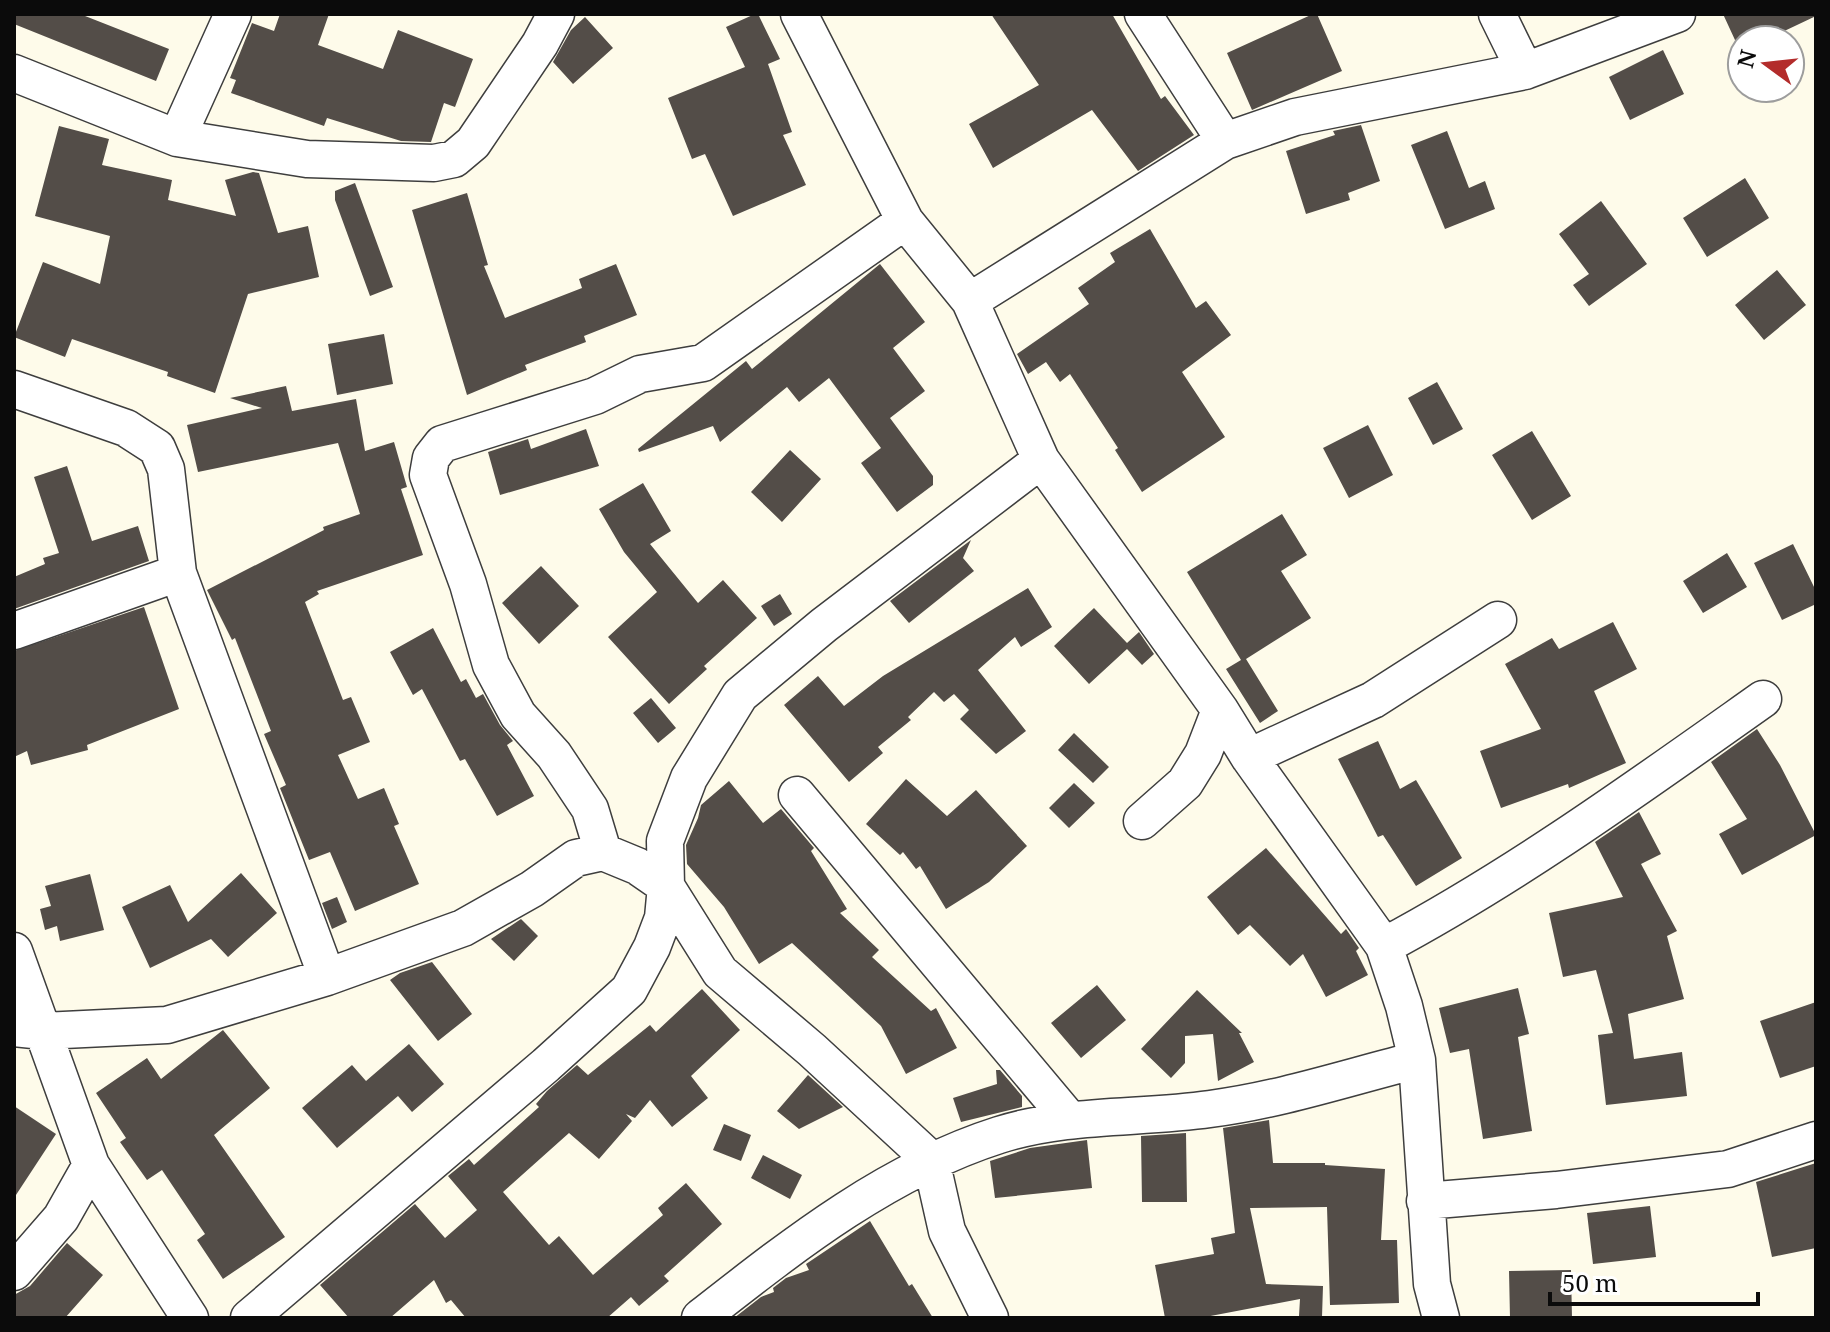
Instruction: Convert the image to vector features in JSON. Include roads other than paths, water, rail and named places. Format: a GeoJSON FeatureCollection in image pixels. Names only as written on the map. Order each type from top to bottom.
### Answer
{"type":"FeatureCollection","features":[{"type":"Feature","properties":{"kind":"street"},"geometry":{"type":"LineString","coordinates":[[177,138],[233,14]]}},
{"type":"Feature","properties":{"kind":"street"},"geometry":{"type":"LineString","coordinates":[[14,73],[177,138],[307,159],[434,163],[454,159],[473,143],[540,44],[556,14]]}},
{"type":"Feature","properties":{"kind":"street"},"geometry":{"type":"LineString","coordinates":[[799,14],[905,221],[970,301],[1041,460],[1384,946],[1404,1006],[1417,1060],[1432,1284],[1441,1318]]}},
{"type":"Feature","properties":{"kind":"street"},"geometry":{"type":"LineString","coordinates":[[1143,14],[1225,141]]}},
{"type":"Feature","properties":{"kind":"street"},"geometry":{"type":"LineString","coordinates":[[1497,14],[1525,71]]}},
{"type":"Feature","properties":{"kind":"street"},"geometry":{"type":"LineString","coordinates":[[970,301],[1225,141],[1295,117],[1525,71],[1677,14]]}},
{"type":"Feature","properties":{"kind":"street"},"geometry":{"type":"LineString","coordinates":[[603,852],[590,809],[554,755],[518,715],[491,665],[468,584],[428,475],[431,458],[442,444],[595,396],[640,374],[703,363],[905,221]]}},
{"type":"Feature","properties":{"kind":"street"},"geometry":{"type":"LineString","coordinates":[[14,389],[126,428],[157,448],[166,469],[178,573],[327,977]]}},
{"type":"Feature","properties":{"kind":"street"},"geometry":{"type":"LineString","coordinates":[[249,1318],[629,990],[652,947],[663,918],[665,841],[689,778],[740,695],[824,625],[1041,460]]}},
{"type":"Feature","properties":{"kind":"street"},"geometry":{"type":"LineString","coordinates":[[14,631],[178,573]]}},
{"type":"Feature","properties":{"kind":"street"},"geometry":{"type":"LineString","coordinates":[[1249,757],[1373,700],[1498,620]]}},
{"type":"Feature","properties":{"kind":"street"},"geometry":{"type":"LineString","coordinates":[[1384,946],[1449,911],[1558,842],[1763,699]]}},
{"type":"Feature","properties":{"kind":"street"},"geometry":{"type":"LineString","coordinates":[[1142,821],[1185,783],[1203,754],[1220,710]]}},
{"type":"Feature","properties":{"kind":"street"},"geometry":{"type":"LineString","coordinates":[[797,795],[1069,1119]]}},
{"type":"Feature","properties":{"kind":"street"},"geometry":{"type":"LineString","coordinates":[[28,1030],[167,1025],[327,977],[463,928],[532,889],[576,858],[603,852],[637,866],[666,886],[720,972],[812,1050],[931,1160],[947,1231],[990,1318]]}},
{"type":"Feature","properties":{"kind":"street"},"geometry":{"type":"LineString","coordinates":[[14,951],[28,1030],[91,1165],[190,1318]]}},
{"type":"Feature","properties":{"kind":"street"},"geometry":{"type":"LineString","coordinates":[[700,1318],[805,1236],[931,1160],[1001,1134],[1069,1119],[1210,1109],[1273,1097],[1417,1060]]}},
{"type":"Feature","properties":{"kind":"street"},"geometry":{"type":"LineString","coordinates":[[1425,1201],[1556,1190],[1728,1169],[1816,1140]]}},
{"type":"Feature","properties":{"kind":"street"},"geometry":{"type":"LineString","coordinates":[[14,1272],[61,1218],[91,1165]]}}]}
